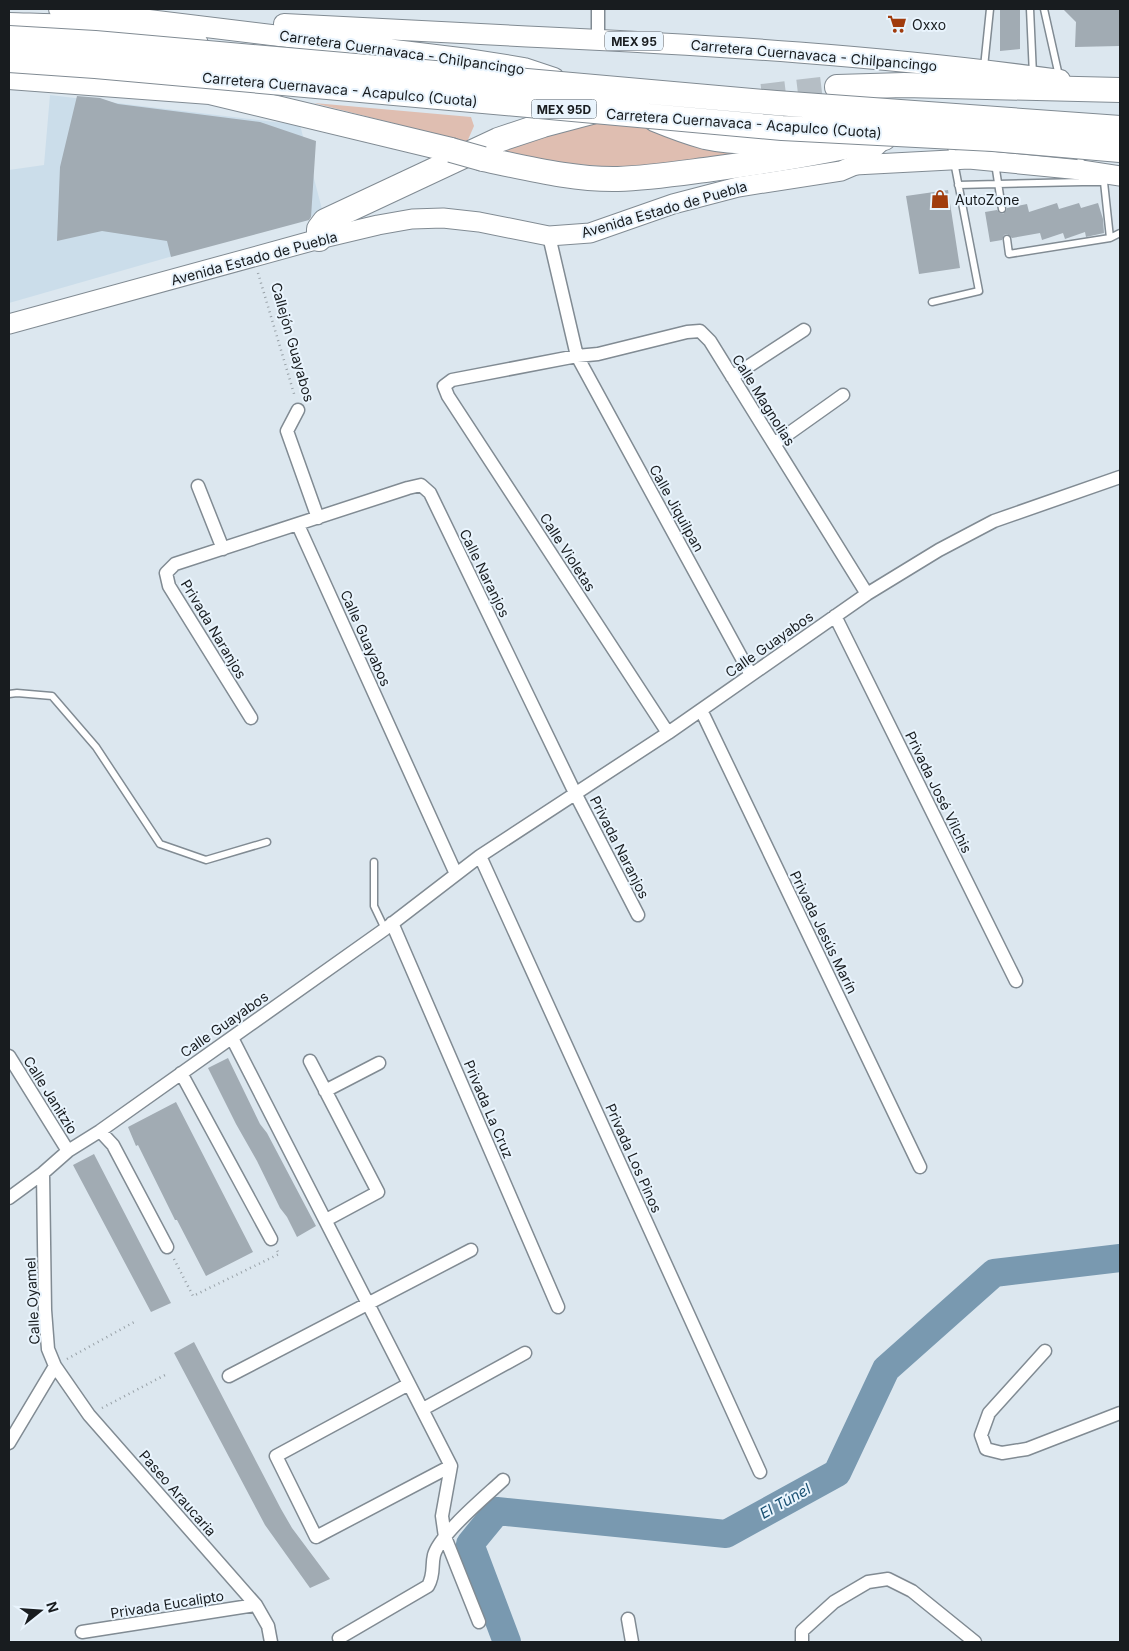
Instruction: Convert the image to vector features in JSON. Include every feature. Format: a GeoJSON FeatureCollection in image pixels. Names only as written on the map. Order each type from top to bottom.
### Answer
{"type":"FeatureCollection","features":[{"type":"Feature","properties":{"kind":"highway"},"geometry":{"type":"LineString","coordinates":[[9,25],[108,30],[180,39],[289,69],[361,83],[487,102],[604,110],[543,125],[498,140],[325,221],[319,229],[319,239]]}},
{"type":"Feature","properties":{"kind":"highway","name":"Carretera Cuernavaca - Acapulco (Cuota)"},"geometry":{"type":"LineString","coordinates":[[9,38],[95,43],[776,104],[1120,128]]}},
{"type":"Feature","properties":{"kind":"highway","name":"Carretera Cuernavaca - Acapulco (Cuota)"},"geometry":{"type":"LineString","coordinates":[[9,60],[782,128],[993,139],[1120,150]]}},
{"type":"Feature","properties":{"kind":"highway"},"geometry":{"type":"LineString","coordinates":[[9,77],[210,92],[483,159],[580,177],[618,179],[673,174],[793,158],[884,138]]}},
{"type":"Feature","properties":{"kind":"highway"},"geometry":{"type":"LineString","coordinates":[[837,87],[904,85],[1120,90]]}},
{"type":"Feature","properties":{"kind":"main road","name":"Carretera Cuernavaca - Chilpancingo"},"geometry":{"type":"LineString","coordinates":[[59,9],[524,68],[553,78],[678,131],[706,139],[762,143],[884,138],[989,126],[1020,127],[1078,137],[1120,150]]}},
{"type":"Feature","properties":{"kind":"main road","name":"Carretera Cuernavaca - Chilpancingo"},"geometry":{"type":"LineString","coordinates":[[147,20],[264,23],[780,50],[984,69],[1060,80],[1120,85]]}},
{"type":"Feature","properties":{"kind":"main road"},"geometry":{"type":"LineString","coordinates":[[855,165],[884,138]]}},
{"type":"Feature","properties":{"kind":"street"},"geometry":{"type":"LineString","coordinates":[[598,9],[598,39]]}},
{"type":"Feature","properties":{"kind":"street","name":"Avenida Estado de Puebla"},"geometry":{"type":"LineString","coordinates":[[9,324],[319,239],[412,219],[443,218],[479,222],[550,236],[590,233],[673,204],[738,187],[841,171],[855,165],[969,159],[993,153],[1081,176],[1112,179]]}},
{"type":"Feature","properties":{"kind":"street","name":"Calle Jiquilpan"},"geometry":{"type":"LineString","coordinates":[[550,236],[577,356],[751,675]]}},
{"type":"Feature","properties":{"kind":"street"},"geometry":{"type":"LineString","coordinates":[[732,377],[804,330]]}},
{"type":"Feature","properties":{"kind":"street","name":"Calle Magnolias"},"geometry":{"type":"LineString","coordinates":[[577,356],[598,354],[687,332],[700,331],[710,341],[867,594]]}},
{"type":"Feature","properties":{"kind":"street","name":"Calle Violetas"},"geometry":{"type":"LineString","coordinates":[[577,356],[452,380],[444,386],[448,396],[668,733]]}},
{"type":"Feature","properties":{"kind":"street"},"geometry":{"type":"LineString","coordinates":[[774,444],[843,395]]}},
{"type":"Feature","properties":{"kind":"street","name":"Callejón Guayabos"},"geometry":{"type":"LineString","coordinates":[[298,410],[287,431],[318,518]]}},
{"type":"Feature","properties":{"kind":"street","name":"Calle Guayabos"},"geometry":{"type":"LineString","coordinates":[[9,1198],[43,1173],[68,1151],[100,1131],[389,926],[480,856],[668,733],[867,594],[939,550],[994,521],[1120,477]]}},
{"type":"Feature","properties":{"kind":"street","name":"Calle Naranjos"},"geometry":{"type":"LineString","coordinates":[[298,525],[422,485],[430,493],[576,793]]}},
{"type":"Feature","properties":{"kind":"street"},"geometry":{"type":"LineString","coordinates":[[198,486],[222,549]]}},
{"type":"Feature","properties":{"kind":"street","name":"Calle Guayabos"},"geometry":{"type":"LineString","coordinates":[[298,525],[456,874]]}},
{"type":"Feature","properties":{"kind":"street","name":"Privada Naranjos"},"geometry":{"type":"LineString","coordinates":[[251,718],[169,586],[166,573],[175,564],[298,525]]}},
{"type":"Feature","properties":{"kind":"street","name":"Privada José Vilchis"},"geometry":{"type":"LineString","coordinates":[[835,616],[1016,981]]}},
{"type":"Feature","properties":{"kind":"street","name":"Privada Jesús Marín"},"geometry":{"type":"LineString","coordinates":[[701,710],[920,1167]]}},
{"type":"Feature","properties":{"kind":"street","name":"Privada Naranjos"},"geometry":{"type":"LineString","coordinates":[[576,793],[638,915]]}},
{"type":"Feature","properties":{"kind":"street","name":"Privada Los Pinos"},"geometry":{"type":"LineString","coordinates":[[480,856],[760,1472]]}},
{"type":"Feature","properties":{"kind":"street","name":"Privada La Cruz"},"geometry":{"type":"LineString","coordinates":[[389,926],[558,1307]]}},
{"type":"Feature","properties":{"kind":"street"},"geometry":{"type":"LineString","coordinates":[[232,1038],[451,1466],[442,1516],[444,1537],[480,1622]]}},
{"type":"Feature","properties":{"kind":"street","name":"Calle Janitzio"},"geometry":{"type":"LineString","coordinates":[[9,1056],[68,1151]]}},
{"type":"Feature","properties":{"kind":"street"},"geometry":{"type":"LineString","coordinates":[[310,1061],[378,1192],[326,1220]]}},
{"type":"Feature","properties":{"kind":"street"},"geometry":{"type":"LineString","coordinates":[[325,1091],[378,1063]]}},
{"type":"Feature","properties":{"kind":"street"},"geometry":{"type":"LineString","coordinates":[[181,1073],[271,1239]]}},
{"type":"Feature","properties":{"kind":"street"},"geometry":{"type":"LineString","coordinates":[[100,1131],[113,1145],[167,1247]]}},
{"type":"Feature","properties":{"kind":"street","name":"Calle Oyamel"},"geometry":{"type":"LineString","coordinates":[[43,1173],[45,1310],[48,1349],[55,1366]]}},
{"type":"Feature","properties":{"kind":"street"},"geometry":{"type":"LineString","coordinates":[[229,1376],[471,1250]]}},
{"type":"Feature","properties":{"kind":"street"},"geometry":{"type":"LineString","coordinates":[[1045,1351],[989,1413],[981,1434],[986,1449],[1002,1453],[1026,1449],[1120,1413]]}},
{"type":"Feature","properties":{"kind":"street"},"geometry":{"type":"LineString","coordinates":[[423,1409],[525,1353]]}},
{"type":"Feature","properties":{"kind":"street"},"geometry":{"type":"LineString","coordinates":[[9,1443],[55,1366]]}},
{"type":"Feature","properties":{"kind":"street","name":"Paseo Araucaria"},"geometry":{"type":"LineString","coordinates":[[55,1366],[90,1414],[256,1605],[268,1626],[271,1642]]}},
{"type":"Feature","properties":{"kind":"street"},"geometry":{"type":"LineString","coordinates":[[409,1384],[276,1456],[316,1537],[451,1466]]}},
{"type":"Feature","properties":{"kind":"street"},"geometry":{"type":"LineString","coordinates":[[339,1638],[428,1586],[433,1576],[434,1555],[444,1537],[503,1480]]}},
{"type":"Feature","properties":{"kind":"street"},"geometry":{"type":"LineString","coordinates":[[802,1642],[802,1631],[834,1602],[868,1582],[888,1579],[912,1591],[976,1642]]}},
{"type":"Feature","properties":{"kind":"street","name":"Privada Eucalipto"},"geometry":{"type":"LineString","coordinates":[[82,1632],[256,1605]]}},
{"type":"Feature","properties":{"kind":"street"},"geometry":{"type":"LineString","coordinates":[[628,1619],[632,1642]]}},
{"type":"Feature","properties":{"kind":"lane"},"geometry":{"type":"LineString","coordinates":[[984,69],[990,9]]}},
{"type":"Feature","properties":{"kind":"lane"},"geometry":{"type":"LineString","coordinates":[[1030,9],[1033,76]]}},
{"type":"Feature","properties":{"kind":"lane"},"geometry":{"type":"LineString","coordinates":[[1044,9],[1060,80]]}},
{"type":"Feature","properties":{"kind":"lane"},"geometry":{"type":"LineString","coordinates":[[932,302],[979,291],[948,130]]}},
{"type":"Feature","properties":{"kind":"lane"},"geometry":{"type":"LineString","coordinates":[[990,135],[1002,209]]}},
{"type":"Feature","properties":{"kind":"lane"},"geometry":{"type":"LineString","coordinates":[[958,185],[998,184],[1081,176],[1078,137]]}},
{"type":"Feature","properties":{"kind":"lane"},"geometry":{"type":"LineString","coordinates":[[1110,238],[1112,179],[1120,182]]}},
{"type":"Feature","properties":{"kind":"lane"},"geometry":{"type":"LineString","coordinates":[[1007,239],[1009,254],[1110,238],[1120,233]]}},
{"type":"Feature","properties":{"kind":"lane"},"geometry":{"type":"LineString","coordinates":[[9,694],[52,696],[96,748],[160,844],[206,860],[267,842]]}},
{"type":"Feature","properties":{"kind":"lane"},"geometry":{"type":"LineString","coordinates":[[374,862],[374,906],[389,926]]}},
{"type":"Feature","properties":{"kind":"path","name":"Callejón Guayabos"},"geometry":{"type":"LineString","coordinates":[[253,258],[298,410]]}},
{"type":"Feature","properties":{"kind":"path"},"geometry":{"type":"LineString","coordinates":[[167,1247],[193,1296],[279,1254],[271,1239]]}},
{"type":"Feature","properties":{"kind":"path"},"geometry":{"type":"LineString","coordinates":[[55,1366],[136,1321]]}},
{"type":"Feature","properties":{"kind":"path"},"geometry":{"type":"LineString","coordinates":[[98,1410],[164,1375]]}},
{"type":"Feature","properties":{"kind":"shaded area"},"geometry":{"type":"Polygon","coordinates":[[[50,95],[300,125],[323,213],[9,303],[9,170],[44,165],[50,95]]]}},
{"type":"Feature","properties":{"kind":"shaded area"},"geometry":{"type":"Polygon","coordinates":[[[314,103],[471,117],[474,126],[467,142],[314,103]]]}},
{"type":"Feature","properties":{"kind":"shaded area"},"geometry":{"type":"Polygon","coordinates":[[[612,116],[770,153],[674,164],[617,167],[572,164],[499,152],[518,143],[612,116]]]}},
{"type":"Feature","properties":{"kind":"building"},"geometry":{"type":"Polygon","coordinates":[[[1000,9],[1020,9],[1020,49],[1000,51],[1000,9]]]}},
{"type":"Feature","properties":{"kind":"building"},"geometry":{"type":"Polygon","coordinates":[[[1063,9],[1120,9],[1119,46],[1075,47],[1076,22],[1063,9]]]}},
{"type":"Feature","properties":{"kind":"building"},"geometry":{"type":"Polygon","coordinates":[[[77,96],[100,98],[118,104],[260,122],[316,141],[311,217],[309,220],[171,257],[167,241],[102,231],[57,241],[60,167],[77,96]]]}},
{"type":"Feature","properties":{"kind":"building"},"geometry":{"type":"Polygon","coordinates":[[[948,190],[960,268],[919,274],[906,196],[948,190]]]}},
{"type":"Feature","properties":{"kind":"building"},"geometry":{"type":"Polygon","coordinates":[[[1057,203],[1059,209],[1079,203],[1081,208],[1098,203],[1103,219],[1104,233],[1086,237],[1085,232],[1065,239],[1063,233],[1042,240],[1040,233],[1012,238],[1007,234],[1004,235],[1002,240],[990,242],[985,212],[997,210],[1003,214],[1007,208],[1027,204],[1029,212],[1057,203]]]}},
{"type":"Feature","properties":{"kind":"building"},"geometry":{"type":"Polygon","coordinates":[[[228,1058],[260,1124],[267,1133],[316,1226],[297,1237],[280,1208],[208,1068],[228,1058]]]}},
{"type":"Feature","properties":{"kind":"building"},"geometry":{"type":"Polygon","coordinates":[[[176,1102],[253,1252],[206,1276],[177,1220],[175,1220],[138,1145],[136,1146],[128,1127],[176,1102]]]}},
{"type":"Feature","properties":{"kind":"building"},"geometry":{"type":"Polygon","coordinates":[[[94,1154],[171,1303],[151,1312],[73,1165],[94,1154]]]}},
{"type":"Feature","properties":{"kind":"building"},"geometry":{"type":"Polygon","coordinates":[[[194,1342],[281,1509],[292,1528],[330,1579],[310,1588],[265,1525],[174,1353],[194,1342]]]}},
{"type":"Feature","properties":{"kind":"waterway","name":"El Túnel"},"geometry":{"type":"LineString","coordinates":[[507,1642],[470,1544],[497,1511],[726,1534],[837,1473],[886,1369],[994,1273],[1120,1258]]}},
{"type":"Feature","properties":{"kind":"tunnel"},"geometry":{"type":"LineString","coordinates":[[762,96],[837,87]]}},
{"type":"Feature","properties":{"kind":"place","name":"Oxxo"},"geometry":{"type":"Point","coordinates":[897,24]}},
{"type":"Feature","properties":{"kind":"place","name":"AutoZone"},"geometry":{"type":"Point","coordinates":[940,199]}}]}
